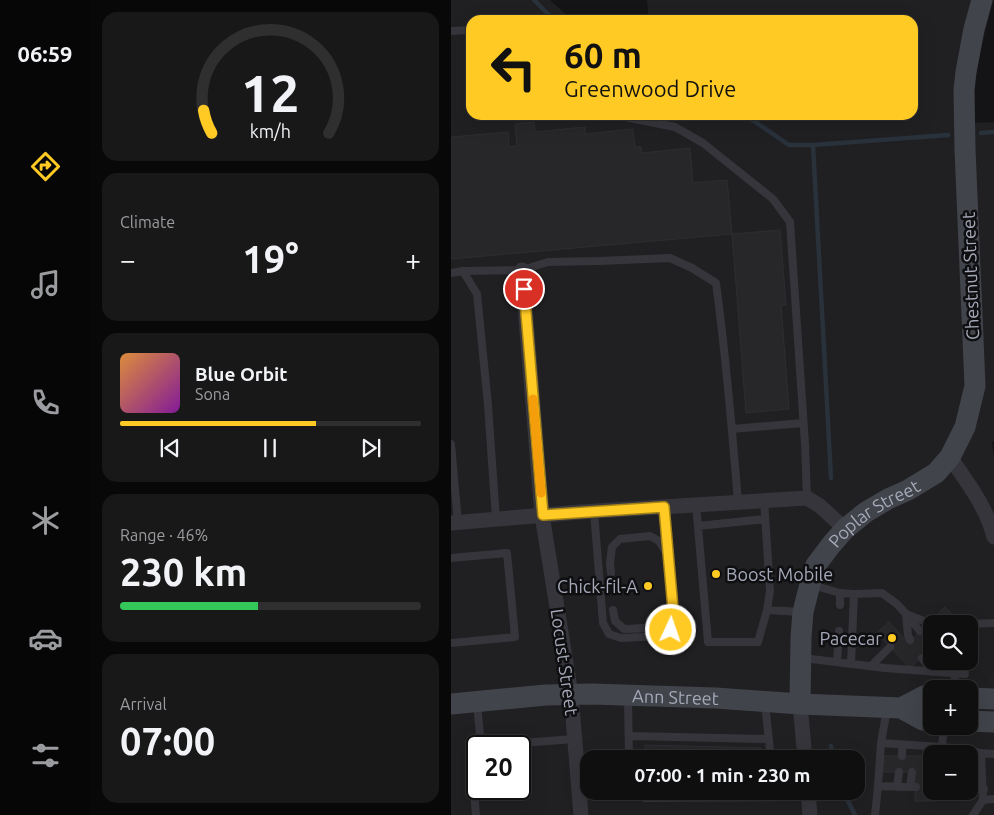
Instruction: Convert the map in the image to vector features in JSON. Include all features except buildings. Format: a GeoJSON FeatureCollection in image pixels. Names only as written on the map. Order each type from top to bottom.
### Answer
{"type":"FeatureCollection","features":[{"type":"Feature","properties":{"kind":"street","name":"Chestnut Street"},"geometry":{"type":"LineString","coordinates":[[949,457],[965,427],[975,386],[965,149],[965,90],[966,72],[974,29],[982,0]]}},
{"type":"Feature","properties":{"kind":"street","name":"Locust Street"},"geometry":{"type":"LineString","coordinates":[[522,270],[543,515],[571,694],[581,815]]}},
{"type":"Feature","properties":{"kind":"street","name":"Poplar Street"},"geometry":{"type":"LineString","coordinates":[[804,750],[801,704],[801,637],[803,612],[816,565],[845,529],[866,512],[936,473],[949,457]]}},
{"type":"Feature","properties":{"kind":"street"},"geometry":{"type":"LineString","coordinates":[[949,457],[976,494],[992,528],[994,537]]}},
{"type":"Feature","properties":{"kind":"street"},"geometry":{"type":"LineString","coordinates":[[455,523],[696,504],[807,498],[820,506],[845,529]]}},
{"type":"Feature","properties":{"kind":"street","name":"Ann Street"},"geometry":{"type":"LineString","coordinates":[[451,704],[546,695],[591,694],[894,707],[923,697]]}},
{"type":"Feature","properties":{"kind":"street"},"geometry":{"type":"LineString","coordinates":[[978,698],[994,699]]}},
{"type":"Feature","properties":{"kind":"street","name":"Ann Street"},"geometry":{"type":"LineString","coordinates":[[894,707],[923,720]]}},
{"type":"Feature","properties":{"kind":"street"},"geometry":{"type":"LineString","coordinates":[[978,721],[994,722]]}},
{"type":"Feature","properties":{"kind":"street"},"geometry":{"type":"LineString","coordinates":[[809,800],[810,815]]}},
{"type":"Feature","properties":{"kind":"lane"},"geometry":{"type":"LineString","coordinates":[[451,30],[466,30]]}},
{"type":"Feature","properties":{"kind":"lane"},"geometry":{"type":"LineString","coordinates":[[640,120],[675,127],[703,143],[773,199],[790,222],[807,498]]}},
{"type":"Feature","properties":{"kind":"lane"},"geometry":{"type":"LineString","coordinates":[[451,272],[522,270],[548,262],[670,258],[692,268],[716,283],[724,344],[738,502]]}},
{"type":"Feature","properties":{"kind":"lane"},"geometry":{"type":"LineString","coordinates":[[463,271],[477,294],[488,405],[495,519]]}},
{"type":"Feature","properties":{"kind":"lane"},"geometry":{"type":"LineString","coordinates":[[732,429],[803,423]]}},
{"type":"Feature","properties":{"kind":"lane"},"geometry":{"type":"LineString","coordinates":[[451,444],[455,523]]}},
{"type":"Feature","properties":{"kind":"lane"},"geometry":{"type":"LineString","coordinates":[[696,504],[708,642],[759,642],[770,591],[764,500]]}},
{"type":"Feature","properties":{"kind":"lane"},"geometry":{"type":"LineString","coordinates":[[594,512],[603,623],[609,634],[621,638],[664,636],[671,630],[674,620],[664,507]]}},
{"type":"Feature","properties":{"kind":"lane"},"geometry":{"type":"LineString","coordinates":[[698,526],[765,520]]}},
{"type":"Feature","properties":{"kind":"lane"},"geometry":{"type":"LineString","coordinates":[[611,574],[611,548],[620,539],[650,536],[659,541],[668,555]]}},
{"type":"Feature","properties":{"kind":"lane"},"geometry":{"type":"LineString","coordinates":[[451,558],[507,553],[515,637],[451,643]]}},
{"type":"Feature","properties":{"kind":"lane"},"geometry":{"type":"LineString","coordinates":[[810,584],[840,593],[882,593],[897,604],[920,631]]}},
{"type":"Feature","properties":{"kind":"lane"},"geometry":{"type":"LineString","coordinates":[[840,593],[840,606]]}},
{"type":"Feature","properties":{"kind":"lane"},"geometry":{"type":"LineString","coordinates":[[851,664],[854,594]]}},
{"type":"Feature","properties":{"kind":"lane"},"geometry":{"type":"LineString","coordinates":[[613,610],[615,620],[625,629],[654,626],[665,620],[673,609]]}},
{"type":"Feature","properties":{"kind":"lane"},"geometry":{"type":"LineString","coordinates":[[767,610],[803,612]]}},
{"type":"Feature","properties":{"kind":"lane"},"geometry":{"type":"LineString","coordinates":[[906,614],[923,621]]}},
{"type":"Feature","properties":{"kind":"lane"},"geometry":{"type":"LineString","coordinates":[[906,614],[904,633],[911,640]]}},
{"type":"Feature","properties":{"kind":"lane"},"geometry":{"type":"LineString","coordinates":[[978,624],[994,624]]}},
{"type":"Feature","properties":{"kind":"lane"},"geometry":{"type":"LineString","coordinates":[[837,662],[839,631]]}},
{"type":"Feature","properties":{"kind":"lane"},"geometry":{"type":"LineString","coordinates":[[871,666],[890,647]]}},
{"type":"Feature","properties":{"kind":"lane"},"geometry":{"type":"LineString","coordinates":[[801,658],[955,674],[965,674],[965,670]]}},
{"type":"Feature","properties":{"kind":"lane"},"geometry":{"type":"LineString","coordinates":[[922,658],[932,672]]}},
{"type":"Feature","properties":{"kind":"lane"},"geometry":{"type":"LineString","coordinates":[[952,670],[955,674],[955,680]]}},
{"type":"Feature","properties":{"kind":"lane"},"geometry":{"type":"LineString","coordinates":[[628,695],[629,750]]}},
{"type":"Feature","properties":{"kind":"lane"},"geometry":{"type":"LineString","coordinates":[[764,701],[770,750]]}},
{"type":"Feature","properties":{"kind":"lane"},"geometry":{"type":"LineString","coordinates":[[477,702],[479,735]]}},
{"type":"Feature","properties":{"kind":"lane"},"geometry":{"type":"LineString","coordinates":[[875,815],[881,743],[894,707]]}},
{"type":"Feature","properties":{"kind":"lane"},"geometry":{"type":"LineString","coordinates":[[629,736],[769,739]]}},
{"type":"Feature","properties":{"kind":"lane"},"geometry":{"type":"LineString","coordinates":[[660,737],[660,745]]}},
{"type":"Feature","properties":{"kind":"lane"},"geometry":{"type":"LineString","coordinates":[[683,737],[683,746]]}},
{"type":"Feature","properties":{"kind":"lane"},"geometry":{"type":"LineString","coordinates":[[723,738],[723,747]]}},
{"type":"Feature","properties":{"kind":"lane"},"geometry":{"type":"LineString","coordinates":[[531,743],[574,739]]}},
{"type":"Feature","properties":{"kind":"lane"},"geometry":{"type":"LineString","coordinates":[[881,743],[902,745],[914,749],[923,747]]}},
{"type":"Feature","properties":{"kind":"lane"},"geometry":{"type":"LineString","coordinates":[[901,756],[902,745]]}},
{"type":"Feature","properties":{"kind":"lane"},"geometry":{"type":"LineString","coordinates":[[978,753],[994,754]]}},
{"type":"Feature","properties":{"kind":"lane"},"geometry":{"type":"LineString","coordinates":[[973,815],[983,800],[981,753]]}},
{"type":"Feature","properties":{"kind":"lane"},"geometry":{"type":"LineString","coordinates":[[897,787],[899,772]]}},
{"type":"Feature","properties":{"kind":"lane"},"geometry":{"type":"LineString","coordinates":[[878,786],[913,787],[912,772]]}},
{"type":"Feature","properties":{"kind":"lane"},"geometry":{"type":"LineString","coordinates":[[978,789],[983,789]]}},
{"type":"Feature","properties":{"kind":"lane"},"geometry":{"type":"LineString","coordinates":[[983,800],[994,799]]}},
{"type":"Feature","properties":{"kind":"lane"},"geometry":{"type":"LineString","coordinates":[[475,800],[476,815]]}},
{"type":"Feature","properties":{"kind":"shaded area"},"geometry":{"type":"Polygon","coordinates":[[[451,0],[550,0],[566,15],[466,15],[466,120],[918,120],[918,15],[648,15],[647,0],[993,0],[975,72],[971,123],[994,122],[994,441],[992,442],[994,456],[994,815],[451,815],[451,0]]]}},
{"type":"Feature","properties":{"kind":"waterway"},"geometry":{"type":"LineString","coordinates":[[534,0],[549,15]]}},
{"type":"Feature","properties":{"kind":"waterway"},"geometry":{"type":"LineString","coordinates":[[752,120],[789,145],[813,145],[948,135]]}},
{"type":"Feature","properties":{"kind":"waterway"},"geometry":{"type":"LineString","coordinates":[[981,133],[994,132]]}},
{"type":"Feature","properties":{"kind":"waterway"},"geometry":{"type":"LineString","coordinates":[[813,145],[831,478]]}},
{"type":"Feature","properties":{"kind":"waterway"},"geometry":{"type":"LineString","coordinates":[[831,746],[832,750]]}},
{"type":"Feature","properties":{"kind":"waterway"},"geometry":{"type":"LineString","coordinates":[[848,800],[855,815]]}},
{"type":"Feature","properties":{"kind":"slow traffic"},"geometry":{"type":"LineString","coordinates":[[533,399],[541,493]]}},
{"type":"Feature","properties":{"kind":"place","name":"Boost Mobile"},"geometry":{"type":"Point","coordinates":[716,574]}},
{"type":"Feature","properties":{"kind":"place","name":"Chick-fil-A"},"geometry":{"type":"Point","coordinates":[648,586]}},
{"type":"Feature","properties":{"kind":"place","name":"Pacecar"},"geometry":{"type":"Point","coordinates":[892,638]}},
{"type":"Feature","properties":{"kind":"route"},"geometry":{"type":"LineString","coordinates":[[524,289],[543,515],[664,507],[674,620],[671,630]]}}]}
